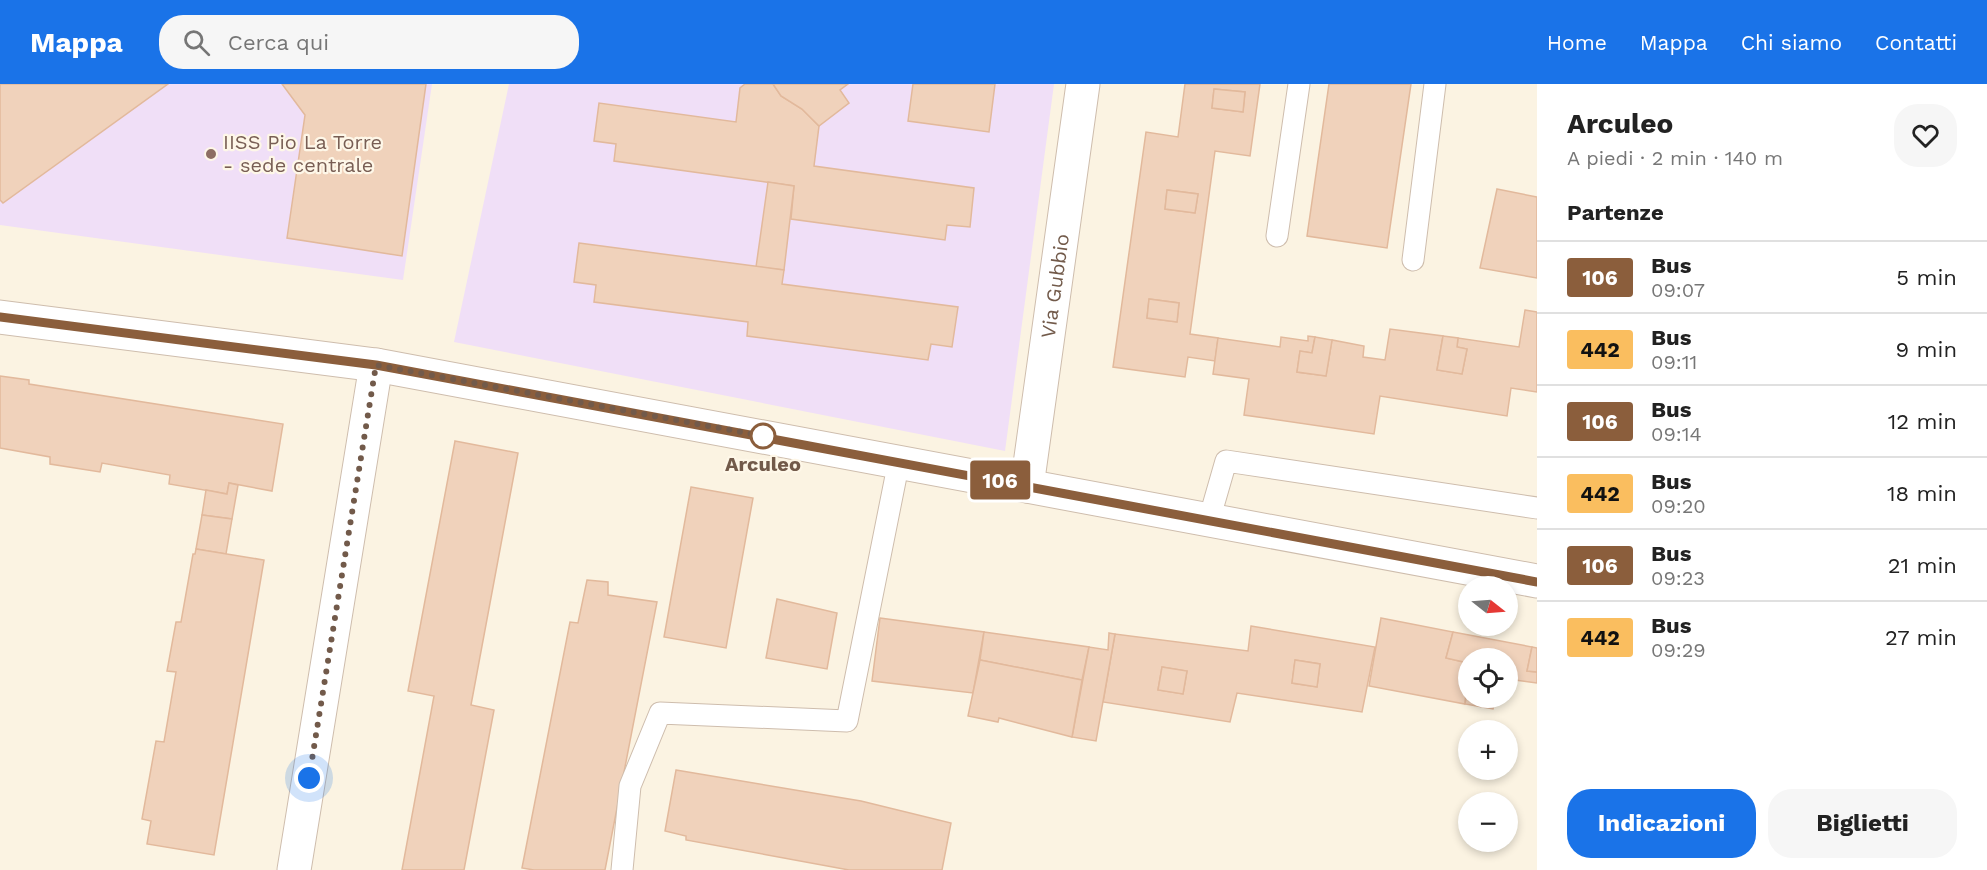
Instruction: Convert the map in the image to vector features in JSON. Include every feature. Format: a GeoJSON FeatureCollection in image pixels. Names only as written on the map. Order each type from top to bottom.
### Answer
{"type":"FeatureCollection","features":[{"type":"Feature","properties":{"kind":"street","name":"Via Gubbio"},"geometry":{"type":"LineString","coordinates":[[1027,486],[1083,84]]}},
{"type":"Feature","properties":{"kind":"street"},"geometry":{"type":"LineString","coordinates":[[0,317],[376,365],[1537,582]]}},
{"type":"Feature","properties":{"kind":"street"},"geometry":{"type":"LineString","coordinates":[[294,870],[376,365]]}},
{"type":"Feature","properties":{"kind":"lane"},"geometry":{"type":"LineString","coordinates":[[1277,236],[1299,84]]}},
{"type":"Feature","properties":{"kind":"lane"},"geometry":{"type":"LineString","coordinates":[[1413,260],[1435,84]]}},
{"type":"Feature","properties":{"kind":"lane"},"geometry":{"type":"LineString","coordinates":[[622,870],[630,786],[660,713],[847,721],[899,461]]}},
{"type":"Feature","properties":{"kind":"lane"},"geometry":{"type":"LineString","coordinates":[[1209,520],[1226,461],[1537,508]]}},
{"type":"Feature","properties":{"kind":"shaded area","name":"IISS Pio La Torre - sede centrale"},"geometry":{"type":"Polygon","coordinates":[[[0,84],[432,84],[403,280],[0,225],[0,84]]]}},
{"type":"Feature","properties":{"kind":"shaded area"},"geometry":{"type":"Polygon","coordinates":[[[509,84],[1054,84],[1005,451],[454,342],[509,84]]]}},
{"type":"Feature","properties":{"kind":"building"},"geometry":{"type":"Polygon","coordinates":[[[0,84],[168,84],[3,203],[0,200],[0,84]]]}},
{"type":"Feature","properties":{"kind":"building"},"geometry":{"type":"Polygon","coordinates":[[[282,84],[426,84],[402,256],[287,238],[305,115],[282,84]]]}},
{"type":"Feature","properties":{"kind":"building"},"geometry":{"type":"Polygon","coordinates":[[[745,84],[773,84],[781,96],[802,109],[819,126],[814,166],[974,188],[970,227],[947,225],[945,240],[791,219],[794,186],[614,161],[616,144],[594,141],[599,103],[736,122],[740,88],[745,84]]]}},
{"type":"Feature","properties":{"kind":"building"},"geometry":{"type":"Polygon","coordinates":[[[773,84],[848,84],[840,90],[849,103],[819,126],[802,109],[781,96],[773,84]]]}},
{"type":"Feature","properties":{"kind":"building"},"geometry":{"type":"Polygon","coordinates":[[[913,84],[995,84],[989,132],[908,121],[913,84]]]}},
{"type":"Feature","properties":{"kind":"building"},"geometry":{"type":"Polygon","coordinates":[[[1185,84],[1260,84],[1250,156],[1215,151],[1190,334],[1218,338],[1215,361],[1188,357],[1185,377],[1113,367],[1146,132],[1178,137],[1185,84]],[[1214,89],[1212,108],[1243,112],[1245,92],[1214,89]],[[1167,190],[1165,209],[1195,213],[1198,194],[1167,190]],[[1149,299],[1147,318],[1177,322],[1179,303],[1149,299]]]}},
{"type":"Feature","properties":{"kind":"building"},"geometry":{"type":"Polygon","coordinates":[[[1329,84],[1411,84],[1387,248],[1307,236],[1329,84]]]}},
{"type":"Feature","properties":{"kind":"building"},"geometry":{"type":"Polygon","coordinates":[[[1214,89],[1245,92],[1243,112],[1212,108],[1214,89]]]}},
{"type":"Feature","properties":{"kind":"building"},"geometry":{"type":"Polygon","coordinates":[[[768,182],[794,186],[784,270],[756,267],[768,182]]]}},
{"type":"Feature","properties":{"kind":"building"},"geometry":{"type":"Polygon","coordinates":[[[1497,189],[1537,197],[1537,278],[1480,268],[1497,189]]]}},
{"type":"Feature","properties":{"kind":"building"},"geometry":{"type":"Polygon","coordinates":[[[1167,190],[1198,194],[1195,213],[1165,209],[1167,190]]]}},
{"type":"Feature","properties":{"kind":"building"},"geometry":{"type":"Polygon","coordinates":[[[579,243],[784,270],[782,284],[958,307],[952,347],[931,344],[928,360],[747,336],[748,322],[594,302],[596,285],[574,282],[579,243]]]}},
{"type":"Feature","properties":{"kind":"building"},"geometry":{"type":"Polygon","coordinates":[[[1149,299],[1179,303],[1177,322],[1147,318],[1149,299]]]}},
{"type":"Feature","properties":{"kind":"building"},"geometry":{"type":"Polygon","coordinates":[[[1525,310],[1537,312],[1537,392],[1511,388],[1507,416],[1380,396],[1374,434],[1244,415],[1249,379],[1213,374],[1218,338],[1280,347],[1281,337],[1308,341],[1308,336],[1315,337],[1312,353],[1300,351],[1297,372],[1326,376],[1332,340],[1364,346],[1363,357],[1385,360],[1390,329],[1443,336],[1437,370],[1462,374],[1467,349],[1457,347],[1458,338],[1519,347],[1525,310]]]}},
{"type":"Feature","properties":{"kind":"building"},"geometry":{"type":"Polygon","coordinates":[[[1443,336],[1458,338],[1457,347],[1467,349],[1462,374],[1437,370],[1443,336]]]}},
{"type":"Feature","properties":{"kind":"building"},"geometry":{"type":"Polygon","coordinates":[[[1315,337],[1332,340],[1326,376],[1297,372],[1300,351],[1312,353],[1315,337]]]}},
{"type":"Feature","properties":{"kind":"building"},"geometry":{"type":"Polygon","coordinates":[[[0,376],[29,380],[29,384],[283,424],[272,491],[229,483],[227,494],[169,484],[170,475],[102,463],[100,472],[50,464],[50,457],[0,448],[0,376]]]}},
{"type":"Feature","properties":{"kind":"building"},"geometry":{"type":"Polygon","coordinates":[[[455,441],[518,453],[471,705],[494,710],[464,870],[402,870],[434,696],[408,691],[455,441]]]}},
{"type":"Feature","properties":{"kind":"building"},"geometry":{"type":"Polygon","coordinates":[[[229,483],[238,485],[232,519],[202,515],[206,490],[227,494],[229,483]]]}},
{"type":"Feature","properties":{"kind":"building"},"geometry":{"type":"Polygon","coordinates":[[[691,487],[753,498],[726,648],[664,637],[691,487]]]}},
{"type":"Feature","properties":{"kind":"building"},"geometry":{"type":"Polygon","coordinates":[[[202,515],[232,519],[226,554],[196,549],[202,515]]]}},
{"type":"Feature","properties":{"kind":"building"},"geometry":{"type":"Polygon","coordinates":[[[196,549],[264,560],[214,855],[147,844],[151,821],[142,819],[156,741],[164,742],[176,672],[167,671],[176,622],[181,622],[193,554],[196,549]]]}},
{"type":"Feature","properties":{"kind":"building"},"geometry":{"type":"Polygon","coordinates":[[[587,580],[608,582],[608,595],[657,602],[605,870],[522,868],[570,622],[578,623],[587,580]]]}},
{"type":"Feature","properties":{"kind":"building"},"geometry":{"type":"Polygon","coordinates":[[[777,599],[837,613],[827,669],[766,658],[777,599]]]}},
{"type":"Feature","properties":{"kind":"building"},"geometry":{"type":"Polygon","coordinates":[[[880,618],[984,632],[973,693],[872,681],[880,618]]]}},
{"type":"Feature","properties":{"kind":"building"},"geometry":{"type":"Polygon","coordinates":[[[1381,618],[1453,632],[1446,658],[1458,661],[1458,703],[1369,686],[1381,618]]]}},
{"type":"Feature","properties":{"kind":"building"},"geometry":{"type":"Polygon","coordinates":[[[1251,626],[1375,647],[1362,712],[1237,693],[1230,722],[1103,702],[1115,634],[1248,651],[1251,626]],[[1295,660],[1292,683],[1317,687],[1320,664],[1295,660]],[[1162,667],[1158,690],[1183,694],[1187,671],[1162,667]]]}},
{"type":"Feature","properties":{"kind":"building"},"geometry":{"type":"Polygon","coordinates":[[[984,632],[1089,647],[1082,680],[980,660],[984,632]]]}},
{"type":"Feature","properties":{"kind":"building"},"geometry":{"type":"Polygon","coordinates":[[[1453,632],[1458,633],[1458,636],[1474,636],[1532,647],[1527,671],[1537,672],[1537,683],[1518,680],[1518,648],[1458,648],[1458,661],[1446,658],[1453,632]]]}},
{"type":"Feature","properties":{"kind":"building"},"geometry":{"type":"Polygon","coordinates":[[[1109,633],[1115,634],[1096,741],[1072,737],[1089,647],[1108,650],[1109,633]]]}},
{"type":"Feature","properties":{"kind":"building"},"geometry":{"type":"Polygon","coordinates":[[[1532,647],[1537,648],[1537,672],[1527,671],[1532,647]]]}},
{"type":"Feature","properties":{"kind":"building"},"geometry":{"type":"Polygon","coordinates":[[[980,660],[1082,680],[1072,737],[999,718],[998,722],[968,716],[980,660]]]}},
{"type":"Feature","properties":{"kind":"building"},"geometry":{"type":"Polygon","coordinates":[[[1295,660],[1320,664],[1317,687],[1292,683],[1295,660]]]}},
{"type":"Feature","properties":{"kind":"building"},"geometry":{"type":"Polygon","coordinates":[[[1162,667],[1187,671],[1183,694],[1158,690],[1162,667]]]}},
{"type":"Feature","properties":{"kind":"building"},"geometry":{"type":"Polygon","coordinates":[[[676,770],[861,801],[951,823],[942,870],[849,870],[686,840],[686,836],[665,831],[676,770]]]}},
{"type":"Feature","properties":{"kind":"bus line","name":"106"},"geometry":{"type":"LineString","coordinates":[[0,317],[376,365],[1537,582]]}},
{"type":"Feature","properties":{"kind":"place","name":"IISS Pio La Torre - sede centrale"},"geometry":{"type":"Point","coordinates":[211,154]}},
{"type":"Feature","properties":{"kind":"place","name":"Arculeo"},"geometry":{"type":"Point","coordinates":[763,436]}},
{"type":"Feature","properties":{"kind":"route"},"geometry":{"type":"LineString","coordinates":[[309,778],[376,365],[763,436]]}}]}
